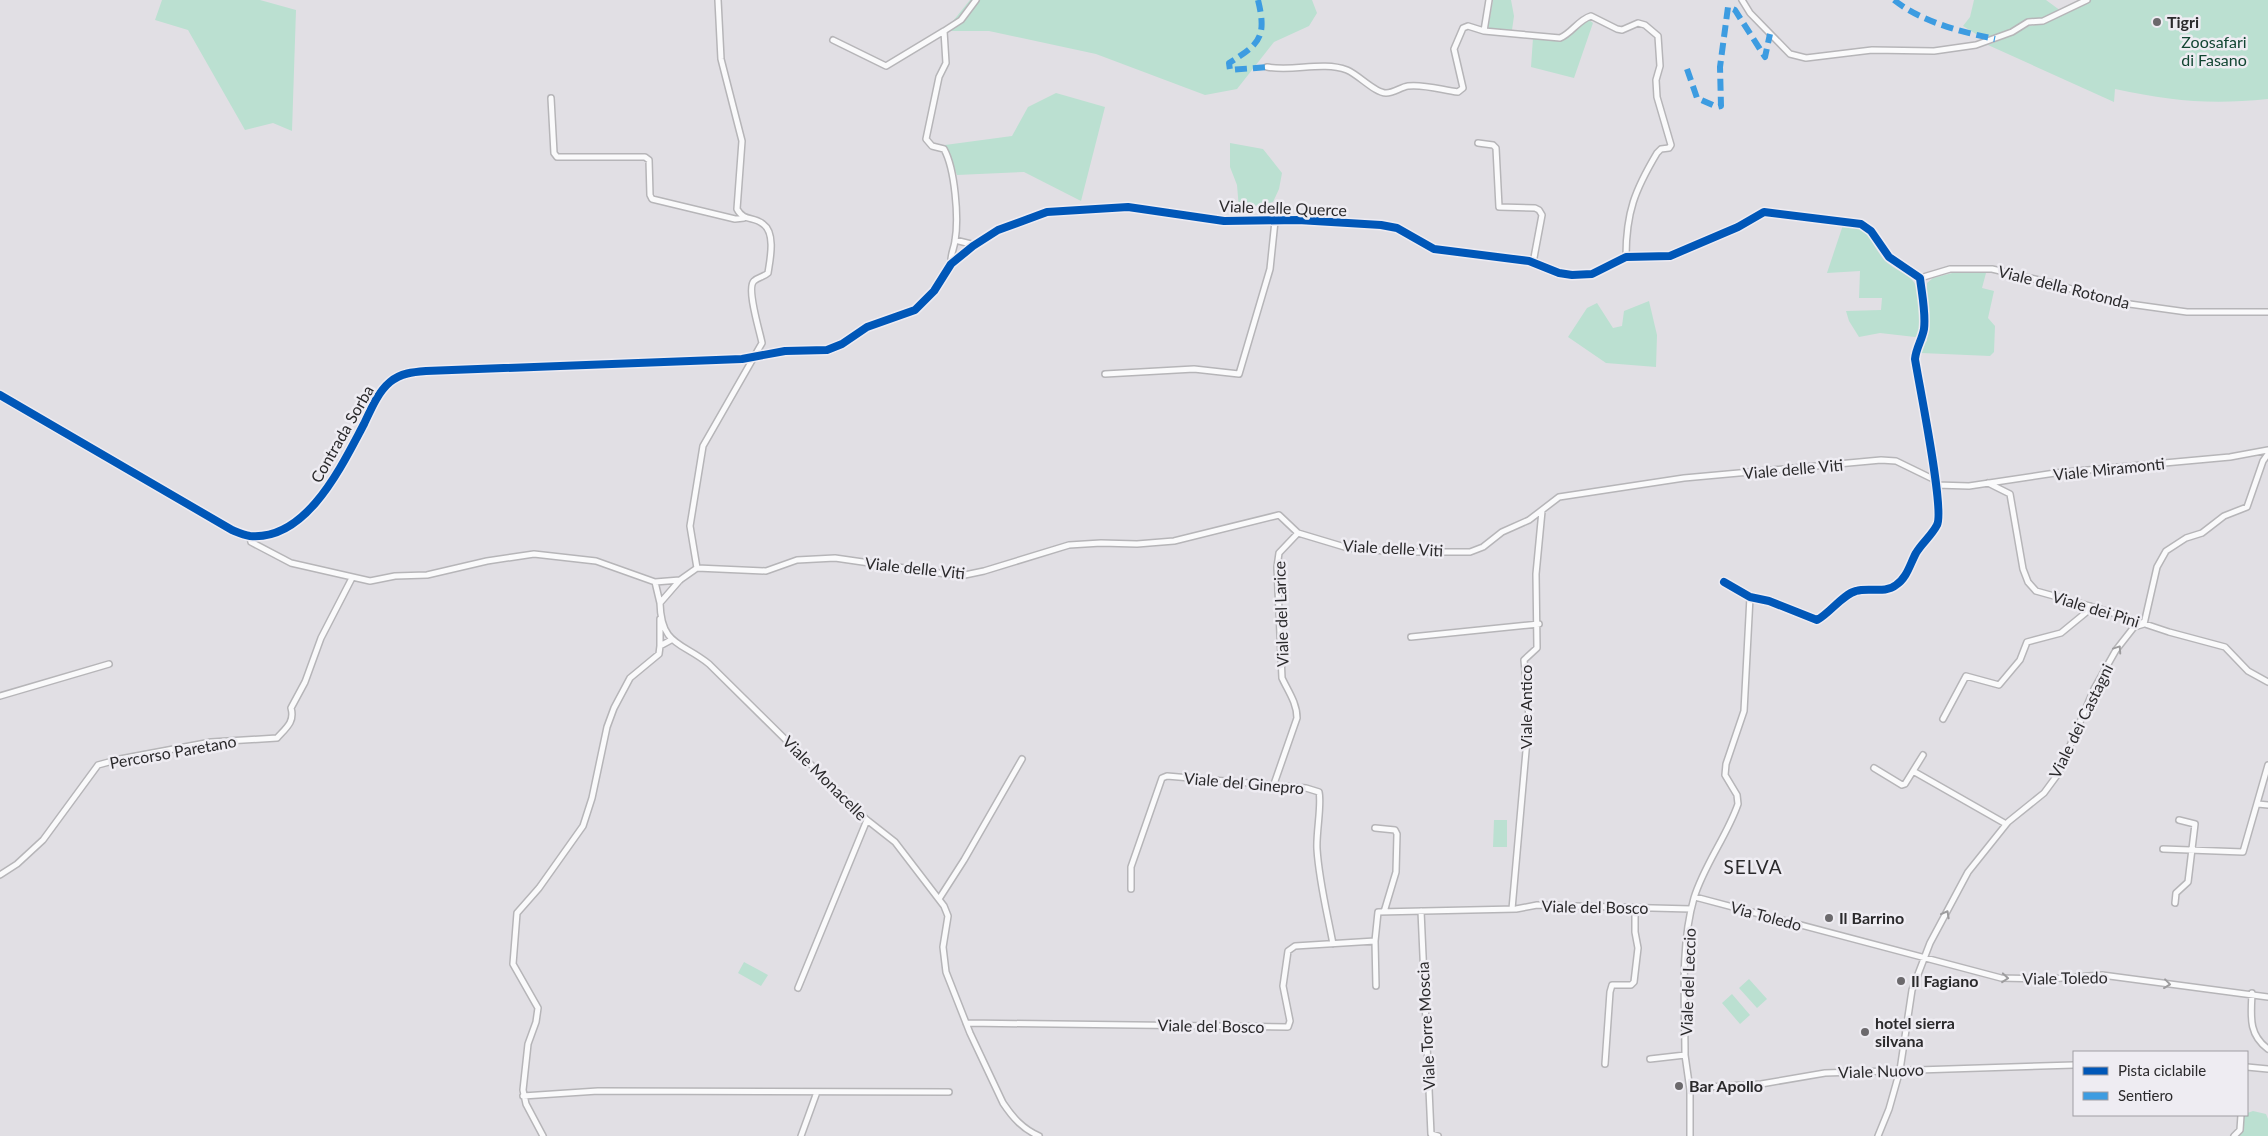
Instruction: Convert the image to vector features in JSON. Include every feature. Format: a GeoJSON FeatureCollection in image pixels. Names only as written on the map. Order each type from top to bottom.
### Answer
{"type":"FeatureCollection","features":[{"type":"Feature","properties":{"kind":"street"},"geometry":{"type":"LineString","coordinates":[[718,0],[721,59],[742,141],[737,209],[744,218]]}},
{"type":"Feature","properties":{"kind":"street"},"geometry":{"type":"LineString","coordinates":[[833,40],[886,66],[961,20],[976,0]]}},
{"type":"Feature","properties":{"kind":"street"},"geometry":{"type":"LineString","coordinates":[[1484,31],[1489,0]]}},
{"type":"Feature","properties":{"kind":"street"},"geometry":{"type":"LineString","coordinates":[[1742,0],[1750,13],[1790,54],[1806,58],[1872,50],[1934,50],[1976,45],[2012,32],[2028,22],[2043,21],[2087,0]]}},
{"type":"Feature","properties":{"kind":"street"},"geometry":{"type":"LineString","coordinates":[[1267,67],[1284,71],[1338,68],[1358,76],[1378,91],[1386,93],[1406,86],[1458,92],[1463,88],[1454,49],[1463,28],[1468,26],[1484,31],[1560,38],[1565,36],[1576,24],[1591,16],[1622,30],[1638,23],[1646,25],[1658,36],[1660,66],[1656,80],[1657,97],[1671,145],[1657,153],[1634,192],[1628,223],[1626,257]]}},
{"type":"Feature","properties":{"kind":"street"},"geometry":{"type":"LineString","coordinates":[[944,31],[946,63],[939,78],[926,139],[932,146],[944,149],[949,157],[955,209],[955,240],[951,264]]}},
{"type":"Feature","properties":{"kind":"street"},"geometry":{"type":"LineString","coordinates":[[551,98],[554,153],[557,157],[645,157],[649,160],[650,195],[652,199],[735,219],[744,218],[763,223],[767,228],[770,242],[768,273],[754,281],[752,285],[762,342],[702,446],[690,526],[697,568],[680,580],[660,603]]}},
{"type":"Feature","properties":{"kind":"street"},"geometry":{"type":"LineString","coordinates":[[1478,143],[1493,144],[1496,148],[1499,207],[1535,208],[1540,210],[1542,215],[1533,263]]}},
{"type":"Feature","properties":{"kind":"street","name":"Viale delle Querce"},"geometry":{"type":"LineString","coordinates":[[754,358],[785,351],[828,350],[879,322],[915,310],[934,291],[951,264],[975,245],[998,230],[1047,212],[1128,208],[1224,221],[1298,220],[1381,225],[1397,228],[1434,249],[1533,263],[1559,273],[1592,274],[1626,257],[1670,256],[1738,227],[1764,212],[1861,224],[1871,231],[1889,257],[1920,278]]}},
{"type":"Feature","properties":{"kind":"street","name":"Viale delle Querce"},"geometry":{"type":"LineString","coordinates":[[1105,374],[1194,369],[1239,374],[1270,269],[1275,221]]}},
{"type":"Feature","properties":{"kind":"street"},"geometry":{"type":"LineString","coordinates":[[955,240],[975,245]]}},
{"type":"Feature","properties":{"kind":"street","name":"Viale della Rotonda"},"geometry":{"type":"LineString","coordinates":[[1920,278],[1950,269],[1992,269],[2056,284],[2108,301],[2187,312],[2268,312]]}},
{"type":"Feature","properties":{"kind":"street"},"geometry":{"type":"LineString","coordinates":[[1724,582],[1750,597],[1769,601],[1817,620],[1827,615],[1846,596],[1854,591],[1887,590],[1896,586],[1904,579],[1917,552],[1937,524],[1933,466],[1915,359],[1916,350],[1924,332],[1925,316],[1920,278]]}},
{"type":"Feature","properties":{"kind":"street","name":"Contrada Sorba"},"geometry":{"type":"LineString","coordinates":[[250,536],[267,534],[290,525],[315,505],[337,474],[382,390],[401,375],[436,370],[754,358]]}},
{"type":"Feature","properties":{"kind":"street"},"geometry":{"type":"LineString","coordinates":[[0,395],[197,512],[232,530],[250,536],[251,542],[291,563],[370,581],[395,576],[427,575],[487,561],[534,554],[589,559],[655,582],[680,580]]}},
{"type":"Feature","properties":{"kind":"street","name":"Viale Miramonti"},"geometry":{"type":"LineString","coordinates":[[1935,483],[1951,485],[1988,483],[2055,474],[2230,457],[2268,450]]}},
{"type":"Feature","properties":{"kind":"street"},"geometry":{"type":"LineString","coordinates":[[2144,624],[2157,567],[2163,555],[2170,547],[2186,538],[2202,533],[2224,516],[2247,507],[2263,461],[2268,454]]}},
{"type":"Feature","properties":{"kind":"street","name":"Viale delle Viti"},"geometry":{"type":"LineString","coordinates":[[697,568],[766,571],[797,560],[835,558],[960,576],[984,571],[1069,545],[1101,543],[1137,544],[1174,541],[1274,516],[1283,518],[1298,533],[1348,548],[1398,552],[1470,552],[1483,547],[1502,532],[1530,520],[1559,497],[1601,489],[1684,478],[1882,460],[1896,461],[1935,483]]}},
{"type":"Feature","properties":{"kind":"street","name":"Viale dei Pini"},"geometry":{"type":"LineString","coordinates":[[1988,483],[2010,494],[2023,569],[2028,582],[2041,592],[2225,647],[2248,671],[2268,682]]}},
{"type":"Feature","properties":{"kind":"street","name":"Viale Antico"},"geometry":{"type":"LineString","coordinates":[[1512,910],[1529,717],[1524,660],[1537,648],[1536,574],[1542,510]]}},
{"type":"Feature","properties":{"kind":"street","name":"Viale del Larice"},"geometry":{"type":"LineString","coordinates":[[1274,784],[1297,718],[1297,710],[1290,689],[1282,678],[1277,567],[1279,553],[1298,533]]}},
{"type":"Feature","properties":{"kind":"street","name":"Percorso Paretano"},"geometry":{"type":"LineString","coordinates":[[0,875],[17,864],[43,840],[98,766],[120,759],[211,742],[277,738],[291,722],[293,716],[291,708],[305,682],[321,638],[352,578]]}},
{"type":"Feature","properties":{"kind":"street"},"geometry":{"type":"LineString","coordinates":[[543,1136],[523,1096],[526,1057],[538,1008],[513,964],[516,913],[539,888],[582,826],[592,798],[607,728],[614,708],[630,678],[658,654],[660,646],[660,603],[655,582]]}},
{"type":"Feature","properties":{"kind":"street","name":"Viale del Leccio"},"geometry":{"type":"LineString","coordinates":[[1690,1136],[1690,1088],[1685,1055],[1687,941],[1691,909],[1695,897],[1738,804],[1737,795],[1725,775],[1726,764],[1744,711],[1750,597]]}},
{"type":"Feature","properties":{"kind":"street"},"geometry":{"type":"LineString","coordinates":[[1943,719],[1966,676],[1999,685],[2020,660],[2027,642],[2061,633],[2089,610],[2090,606]]}},
{"type":"Feature","properties":{"kind":"street"},"geometry":{"type":"LineString","coordinates":[[660,618],[671,640],[660,646]]}},
{"type":"Feature","properties":{"kind":"street"},"geometry":{"type":"LineString","coordinates":[[1411,638],[1538,624]]}},
{"type":"Feature","properties":{"kind":"street","name":"Viale dei Castagni"},"geometry":{"type":"LineString","coordinates":[[1878,1136],[1889,1109],[1900,1070],[1912,990],[1924,958],[1968,872],[2006,824],[2044,793],[2058,774],[2066,759],[2094,689],[2116,650],[2134,627],[2144,624]]}},
{"type":"Feature","properties":{"kind":"street","name":"Viale Monacelle"},"geometry":{"type":"LineString","coordinates":[[671,640],[709,664],[867,820],[895,842],[939,899],[948,916],[943,947],[946,972],[966,1023],[994,1085],[1011,1115],[1023,1127],[1039,1136]]}},
{"type":"Feature","properties":{"kind":"street"},"geometry":{"type":"LineString","coordinates":[[0,696],[109,664]]}},
{"type":"Feature","properties":{"kind":"street"},"geometry":{"type":"LineString","coordinates":[[1874,768],[1902,786],[1922,755]]}},
{"type":"Feature","properties":{"kind":"street"},"geometry":{"type":"LineString","coordinates":[[939,899],[964,860],[1022,759]]}},
{"type":"Feature","properties":{"kind":"street"},"geometry":{"type":"LineString","coordinates":[[2163,849],[2244,852],[2268,765]]}},
{"type":"Feature","properties":{"kind":"street"},"geometry":{"type":"LineString","coordinates":[[1913,771],[2006,824]]}},
{"type":"Feature","properties":{"kind":"street","name":"Viale del Ginepro"},"geometry":{"type":"LineString","coordinates":[[1131,889],[1131,867],[1139,838],[1151,814],[1162,778],[1166,776],[1306,788],[1319,792],[1320,797],[1317,822],[1319,871],[1333,944]]}},
{"type":"Feature","properties":{"kind":"street"},"geometry":{"type":"LineString","coordinates":[[2258,804],[2268,805]]}},
{"type":"Feature","properties":{"kind":"street"},"geometry":{"type":"LineString","coordinates":[[798,988],[867,820]]}},
{"type":"Feature","properties":{"kind":"street"},"geometry":{"type":"LineString","coordinates":[[2175,903],[2176,894],[2188,882],[2195,824],[2179,820]]}},
{"type":"Feature","properties":{"kind":"street"},"geometry":{"type":"LineString","coordinates":[[1375,828],[1395,830],[1397,834],[1396,872],[1384,912],[1378,912],[1376,915],[1376,986]]}},
{"type":"Feature","properties":{"kind":"street","name":"Via Toledo"},"geometry":{"type":"LineString","coordinates":[[1695,897],[1924,958]]}},
{"type":"Feature","properties":{"kind":"street","name":"Viale del Bosco"},"geometry":{"type":"LineString","coordinates":[[1384,912],[1512,910],[1536,905],[1691,909]]}},
{"type":"Feature","properties":{"kind":"street"},"geometry":{"type":"LineString","coordinates":[[1606,1064],[1612,985],[1631,985],[1634,982],[1638,948],[1634,932],[1635,908]]}},
{"type":"Feature","properties":{"kind":"street","name":"Viale Torre Moscia"},"geometry":{"type":"LineString","coordinates":[[1422,911],[1431,1134],[1438,1136]]}},
{"type":"Feature","properties":{"kind":"street","name":"Viale del Bosco"},"geometry":{"type":"LineString","coordinates":[[966,1023],[1288,1027],[1290,1021],[1283,986],[1288,951],[1295,946],[1375,941]]}},
{"type":"Feature","properties":{"kind":"street","name":"Viale Toledo"},"geometry":{"type":"LineString","coordinates":[[1924,958],[2001,978],[2049,979],[2102,975],[2268,996]]}},
{"type":"Feature","properties":{"kind":"street"},"geometry":{"type":"LineString","coordinates":[[2252,993],[2251,1029],[2258,1040],[2268,1049]]}},
{"type":"Feature","properties":{"kind":"street","name":"Viale del Leccio"},"geometry":{"type":"LineString","coordinates":[[1650,1059],[1685,1055]]}},
{"type":"Feature","properties":{"kind":"street","name":"Viale Nuovo"},"geometry":{"type":"LineString","coordinates":[[1690,1088],[1761,1084],[1825,1073],[2073,1065]]}},
{"type":"Feature","properties":{"kind":"street"},"geometry":{"type":"LineString","coordinates":[[2248,1068],[2268,1068]]}},
{"type":"Feature","properties":{"kind":"street"},"geometry":{"type":"LineString","coordinates":[[523,1096],[598,1092],[949,1092]]}},
{"type":"Feature","properties":{"kind":"street"},"geometry":{"type":"LineString","coordinates":[[801,1136],[817,1092]]}},
{"type":"Feature","properties":{"kind":"street"},"geometry":{"type":"LineString","coordinates":[[2234,1136],[2240,1130],[2241,1116]]}},
{"type":"Feature","properties":{"kind":"green space"},"geometry":{"type":"Polygon","coordinates":[[[162,0],[260,0],[296,10],[292,131],[273,123],[245,130],[188,30],[155,20],[162,0]]]}},
{"type":"Feature","properties":{"kind":"green space"},"geometry":{"type":"Polygon","coordinates":[[[970,0],[1312,0],[1317,13],[1309,26],[1274,42],[1237,89],[1205,95],[1096,54],[989,31],[945,31],[970,0]]]}},
{"type":"Feature","properties":{"kind":"green space"},"geometry":{"type":"Polygon","coordinates":[[[1493,0],[1511,0],[1514,16],[1512,30],[1488,29],[1493,0]]]}},
{"type":"Feature","properties":{"kind":"green space"},"geometry":{"type":"Polygon","coordinates":[[[1974,0],[2046,0],[2061,11],[2043,20],[2028,22],[1996,37],[1976,34],[1963,26],[1970,17],[1974,0]]]}},
{"type":"Feature","properties":{"kind":"green space","name":"Zoosafari di Fasano"},"geometry":{"type":"Polygon","coordinates":[[[2091,0],[2268,0],[2268,99],[2227,102],[2191,101],[2115,89],[2114,102],[1988,45],[2029,26],[2044,24],[2091,0]]]}},
{"type":"Feature","properties":{"kind":"green space"},"geometry":{"type":"Polygon","coordinates":[[[1589,20],[1593,23],[1574,78],[1531,67],[1533,38],[1566,38],[1578,25],[1589,20]]]}},
{"type":"Feature","properties":{"kind":"green space"},"geometry":{"type":"Polygon","coordinates":[[[1056,93],[1105,107],[1081,201],[1024,172],[957,175],[945,145],[1012,136],[1028,107],[1056,93]]]}},
{"type":"Feature","properties":{"kind":"green space"},"geometry":{"type":"Polygon","coordinates":[[[1230,143],[1263,149],[1282,173],[1279,189],[1273,202],[1239,209],[1237,185],[1230,167],[1230,143]]]}},
{"type":"Feature","properties":{"kind":"green space"},"geometry":{"type":"Polygon","coordinates":[[[1847,224],[1866,231],[1886,261],[1892,267],[1906,274],[1916,285],[1922,315],[1919,335],[1915,337],[1880,333],[1859,337],[1849,321],[1846,311],[1881,310],[1882,298],[1859,298],[1860,271],[1827,273],[1843,225],[1847,224]]]}},
{"type":"Feature","properties":{"kind":"green space"},"geometry":{"type":"Polygon","coordinates":[[[1956,272],[1986,273],[1982,288],[1994,291],[1988,318],[1995,326],[1994,352],[1990,356],[1921,353],[1921,346],[1927,341],[1927,283],[1933,278],[1956,272]]]}},
{"type":"Feature","properties":{"kind":"green space"},"geometry":{"type":"Polygon","coordinates":[[[1649,301],[1657,335],[1656,367],[1606,363],[1568,337],[1587,308],[1597,303],[1613,328],[1622,326],[1624,311],[1649,301]]]}},
{"type":"Feature","properties":{"kind":"green space"},"geometry":{"type":"Polygon","coordinates":[[[1494,820],[1507,820],[1507,847],[1493,847],[1494,820]]]}},
{"type":"Feature","properties":{"kind":"green space"},"geometry":{"type":"Polygon","coordinates":[[[744,962],[768,975],[761,986],[738,973],[744,962]]]}},
{"type":"Feature","properties":{"kind":"green space"},"geometry":{"type":"Polygon","coordinates":[[[1749,979],[1767,999],[1757,1008],[1739,988],[1749,979]]]}},
{"type":"Feature","properties":{"kind":"green space"},"geometry":{"type":"Polygon","coordinates":[[[1732,994],[1750,1015],[1740,1024],[1722,1003],[1732,994]]]}},
{"type":"Feature","properties":{"kind":"green space"},"geometry":{"type":"Polygon","coordinates":[[[2253,1111],[2266,1114],[2268,1119],[2268,1136],[2237,1136],[2242,1116],[2248,1116],[2248,1113],[2253,1111]]]}},
{"type":"Feature","properties":{"kind":"marked path"},"geometry":{"type":"LineString","coordinates":[[1258,0],[1262,23],[1258,38],[1248,50],[1229,63],[1230,70],[1267,67]]}},
{"type":"Feature","properties":{"kind":"marked path"},"geometry":{"type":"LineString","coordinates":[[1894,0],[1929,20],[1995,39]]}},
{"type":"Feature","properties":{"kind":"marked path"},"geometry":{"type":"LineString","coordinates":[[1687,69],[1697,98],[1717,107],[1721,106],[1720,67],[1728,7],[1735,10],[1765,57],[1770,34]]}},
{"type":"Feature","properties":{"kind":"cycle path"},"geometry":{"type":"LineString","coordinates":[[0,395],[232,530],[250,536],[270,534],[289,526],[305,514],[320,497],[345,460],[378,396],[390,382],[398,377],[426,371],[742,359],[785,351],[827,350],[842,344],[867,327],[915,310],[934,291],[951,264],[973,246],[998,230],[1047,212],[1128,207],[1224,221],[1298,220],[1381,225],[1397,228],[1434,249],[1529,261],[1559,273],[1572,275],[1592,274],[1626,257],[1670,256],[1738,227],[1764,212],[1861,224],[1871,231],[1889,257],[1920,278],[1924,304],[1924,323],[1915,359],[1935,473],[1939,515],[1937,525],[1916,553],[1906,575],[1900,582],[1892,588],[1861,590],[1851,593],[1817,620],[1769,601],[1750,597],[1724,582]]}},
{"type":"Feature","properties":{"kind":"place","name":"Tigri"},"geometry":{"type":"Point","coordinates":[2157,22]}},
{"type":"Feature","properties":{"kind":"place","name":"Il Barrino"},"geometry":{"type":"Point","coordinates":[1829,918]}},
{"type":"Feature","properties":{"kind":"place","name":"Il Fagiano"},"geometry":{"type":"Point","coordinates":[1901,981]}},
{"type":"Feature","properties":{"kind":"place","name":"hotel sierra silvana"},"geometry":{"type":"Point","coordinates":[1865,1032]}},
{"type":"Feature","properties":{"kind":"place","name":"Bar Apollo"},"geometry":{"type":"Point","coordinates":[1679,1086]}},
{"type":"Feature","properties":{"kind":"district","name":"SELVA"},"geometry":{"type":"Point","coordinates":[1753,867]}}]}
